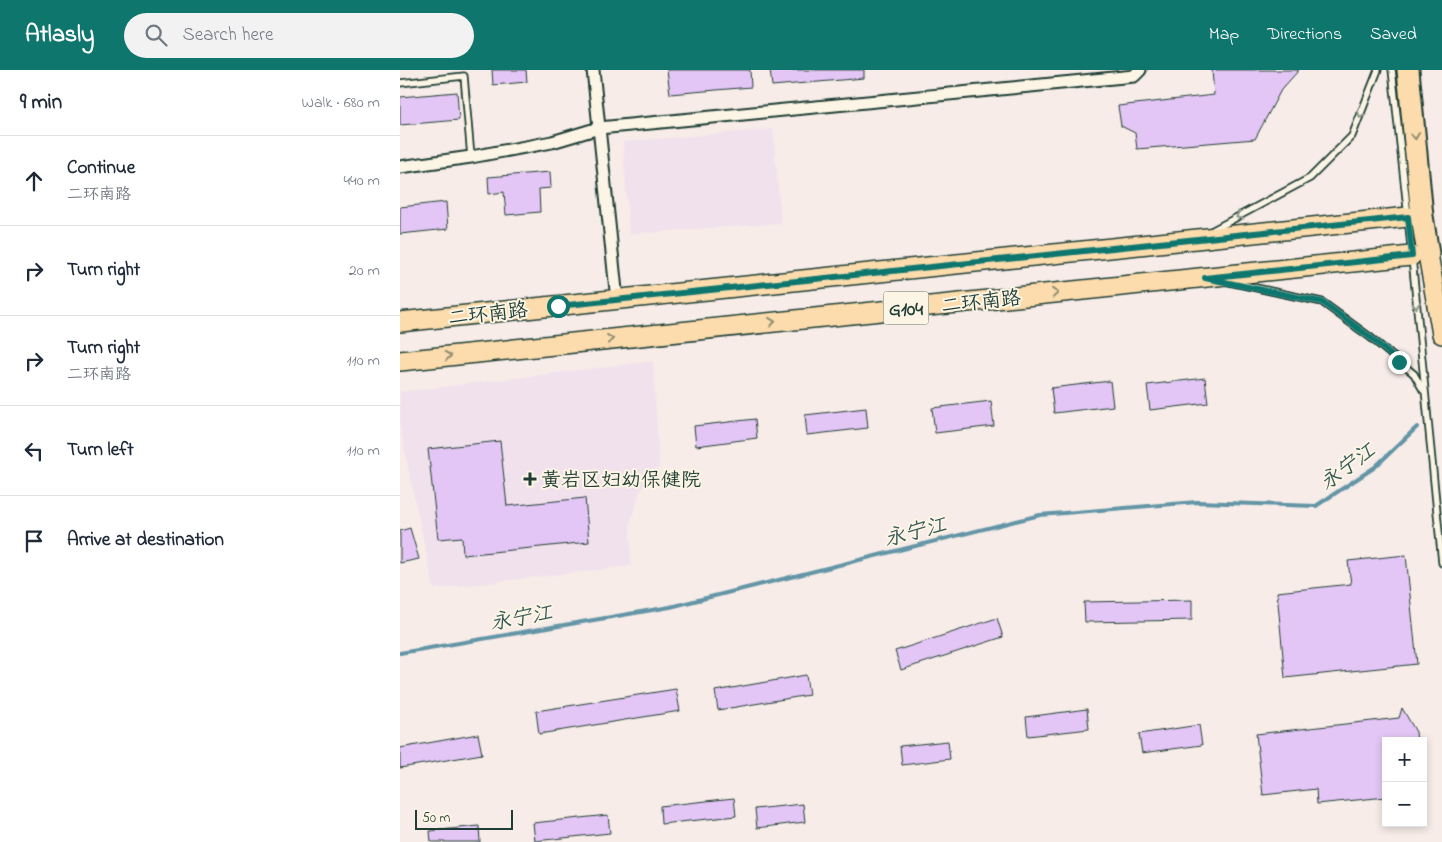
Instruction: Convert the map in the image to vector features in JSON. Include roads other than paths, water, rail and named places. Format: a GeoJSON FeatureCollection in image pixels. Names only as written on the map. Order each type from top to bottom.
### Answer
{"type":"FeatureCollection","features":[{"type":"Feature","properties":{"kind":"highway"},"geometry":{"type":"LineString","coordinates":[[1408,70],[1427,255]]}},
{"type":"Feature","properties":{"kind":"main road","name":"二环南路"},"geometry":{"type":"LineString","coordinates":[[400,322],[1424,215]]}},
{"type":"Feature","properties":{"kind":"main road","name":"二环南路"},"geometry":{"type":"LineString","coordinates":[[400,361],[1427,255]]}},
{"type":"Feature","properties":{"kind":"main road"},"geometry":{"type":"LineString","coordinates":[[1427,255],[1442,334]]}},
{"type":"Feature","properties":{"kind":"street"},"geometry":{"type":"LineString","coordinates":[[593,70],[617,300]]}},
{"type":"Feature","properties":{"kind":"street"},"geometry":{"type":"LineString","coordinates":[[400,167],[471,157],[552,142],[599,128],[1134,76],[1140,70]]}},
{"type":"Feature","properties":{"kind":"lane"},"geometry":{"type":"LineString","coordinates":[[1196,239],[1310,178],[1352,136],[1378,70]]}},
{"type":"Feature","properties":{"kind":"lane"},"geometry":{"type":"LineString","coordinates":[[1392,70],[1424,215]]}},
{"type":"Feature","properties":{"kind":"lane"},"geometry":{"type":"LineString","coordinates":[[400,83],[464,76],[471,157]]}},
{"type":"Feature","properties":{"kind":"lane"},"geometry":{"type":"LineString","coordinates":[[1427,255],[1425,393],[1442,563]]}},
{"type":"Feature","properties":{"kind":"lane"},"geometry":{"type":"LineString","coordinates":[[1205,278],[1322,302],[1370,337],[1414,374],[1425,393]]}},
{"type":"Feature","properties":{"kind":"waterway","name":"永宁江"},"geometry":{"type":"LineString","coordinates":[[400,653],[670,607],[1040,515],[1197,502],[1316,506],[1375,467],[1417,427]]}},
{"type":"Feature","properties":{"kind":"place","name":"黄岩区妇幼保健院"},"geometry":{"type":"Point","coordinates":[530,479]}}]}
